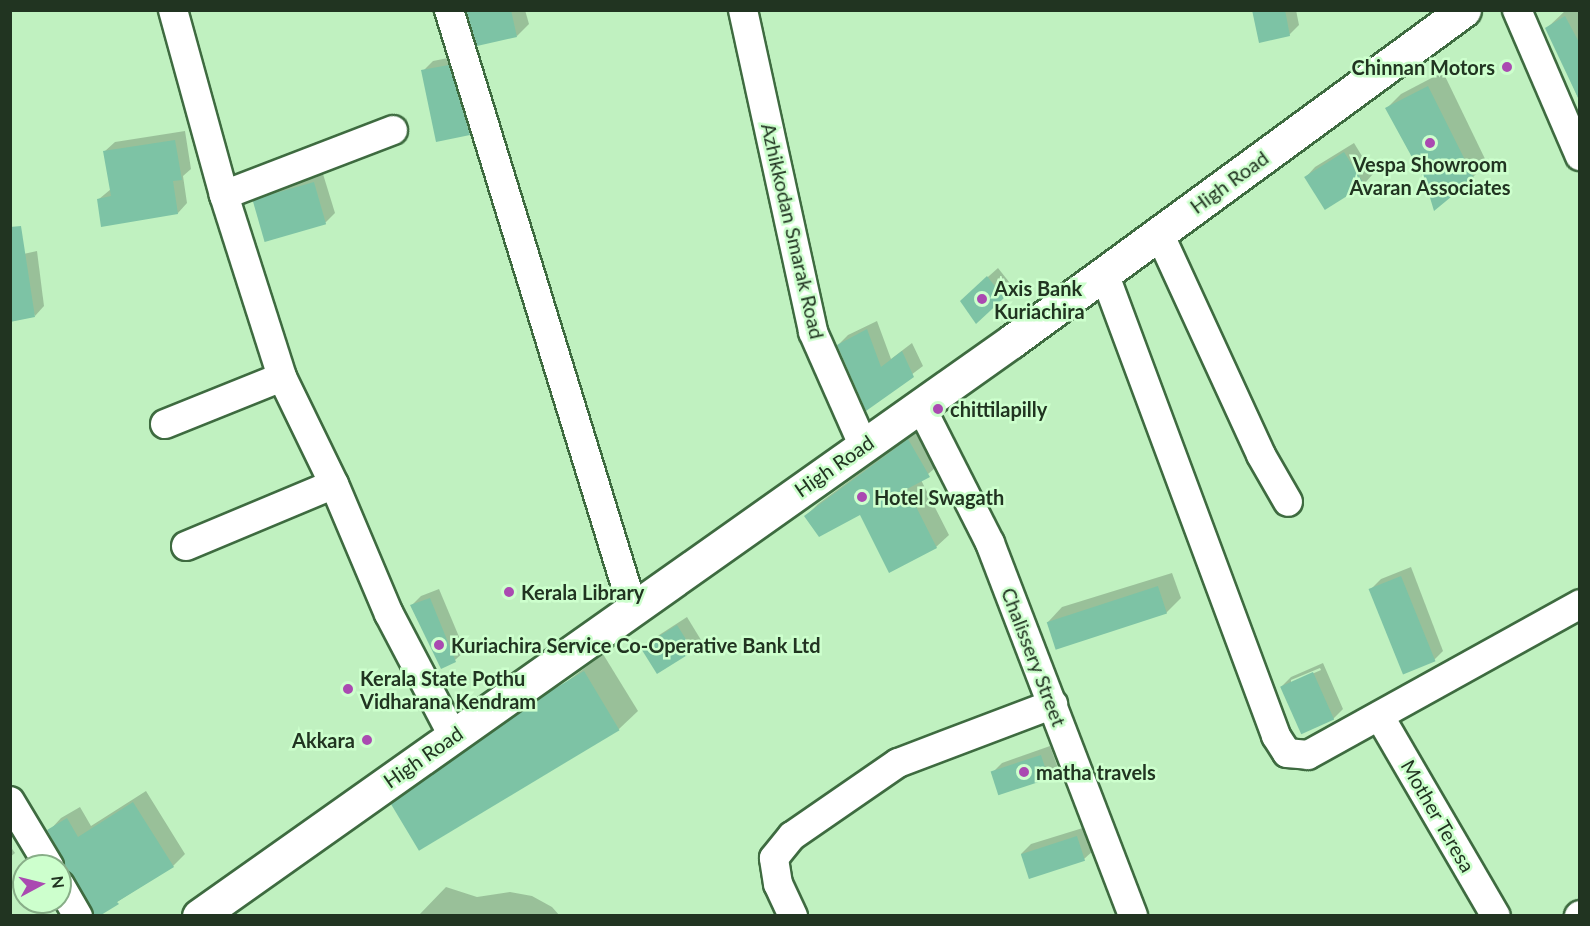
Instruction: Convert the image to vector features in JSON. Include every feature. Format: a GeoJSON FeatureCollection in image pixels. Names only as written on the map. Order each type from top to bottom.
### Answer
{"type":"FeatureCollection","features":[{"type":"Feature","properties":{"kind":"main road","name":"High Road"},"geometry":{"type":"LineString","coordinates":[[199,915],[920,405],[1464,10]]}},
{"type":"Feature","properties":{"kind":"street"},"geometry":{"type":"LineString","coordinates":[[173,10],[224,195],[282,377],[334,484],[389,614],[453,736]]}},
{"type":"Feature","properties":{"kind":"street"},"geometry":{"type":"LineString","coordinates":[[449,10],[633,609]]}},
{"type":"Feature","properties":{"kind":"street","name":"Azhikkodan Smarak Road"},"geometry":{"type":"LineString","coordinates":[[743,10],[813,332],[863,445]]}},
{"type":"Feature","properties":{"kind":"street"},"geometry":{"type":"LineString","coordinates":[[1517,10],[1580,156]]}},
{"type":"Feature","properties":{"kind":"street"},"geometry":{"type":"LineString","coordinates":[[224,195],[393,130]]}},
{"type":"Feature","properties":{"kind":"street"},"geometry":{"type":"LineString","coordinates":[[1159,233],[1262,455],[1288,502]]}},
{"type":"Feature","properties":{"kind":"street"},"geometry":{"type":"LineString","coordinates":[[1104,273],[1276,736],[1287,753],[1308,755],[1580,604]]}},
{"type":"Feature","properties":{"kind":"street"},"geometry":{"type":"LineString","coordinates":[[165,424],[282,377]]}},
{"type":"Feature","properties":{"kind":"street","name":"Chalissery Street"},"geometry":{"type":"LineString","coordinates":[[920,405],[990,543],[1133,915]]}},
{"type":"Feature","properties":{"kind":"street"},"geometry":{"type":"LineString","coordinates":[[186,546],[334,484]]}},
{"type":"Feature","properties":{"kind":"street"},"geometry":{"type":"LineString","coordinates":[[793,915],[778,884],[774,858],[792,836],[898,763],[1053,704]]}},
{"type":"Feature","properties":{"kind":"street","name":"Mother Teresa"},"geometry":{"type":"LineString","coordinates":[[1380,717],[1496,915]]}},
{"type":"Feature","properties":{"kind":"street"},"geometry":{"type":"LineString","coordinates":[[10,801],[42,854]]}},
{"type":"Feature","properties":{"kind":"building"},"geometry":{"type":"Polygon","coordinates":[[[466,10],[511,10],[517,37],[477,46],[466,10]]]}},
{"type":"Feature","properties":{"kind":"building"},"geometry":{"type":"Polygon","coordinates":[[[1252,10],[1285,10],[1290,36],[1259,43],[1252,10]]]}},
{"type":"Feature","properties":{"kind":"building"},"geometry":{"type":"Polygon","coordinates":[[[1565,16],[1580,44],[1580,102],[1545,28],[1565,16]]]}},
{"type":"Feature","properties":{"kind":"building"},"geometry":{"type":"Polygon","coordinates":[[[449,65],[470,135],[436,142],[421,70],[449,65]]]}},
{"type":"Feature","properties":{"kind":"building","name":"Vespa Showroom Avaran Associates"},"geometry":{"type":"Polygon","coordinates":[[[1428,86],[1474,178],[1434,211],[1425,181],[1385,108],[1428,86]]]}},
{"type":"Feature","properties":{"kind":"building"},"geometry":{"type":"Polygon","coordinates":[[[175,140],[182,180],[173,181],[178,214],[101,227],[97,199],[111,196],[103,151],[175,140]]]}},
{"type":"Feature","properties":{"kind":"building"},"geometry":{"type":"Polygon","coordinates":[[[1344,152],[1365,185],[1325,210],[1304,177],[1344,152]]]}},
{"type":"Feature","properties":{"kind":"building"},"geometry":{"type":"Polygon","coordinates":[[[314,182],[326,224],[265,242],[252,200],[314,182]]]}},
{"type":"Feature","properties":{"kind":"building"},"geometry":{"type":"Polygon","coordinates":[[[21,226],[35,317],[10,322],[10,227],[21,226]]]}},
{"type":"Feature","properties":{"kind":"building","name":"Axis Bank Kuriachira"},"geometry":{"type":"Polygon","coordinates":[[[987,276],[1004,298],[976,324],[960,301],[987,276]]]}},
{"type":"Feature","properties":{"kind":"building"},"geometry":{"type":"Polygon","coordinates":[[[867,329],[881,367],[902,351],[914,377],[866,411],[837,345],[867,329]]]}},
{"type":"Feature","properties":{"kind":"building"},"geometry":{"type":"Polygon","coordinates":[[[908,439],[930,477],[907,489],[937,548],[889,573],[860,515],[819,537],[804,516],[908,439]]]}},
{"type":"Feature","properties":{"kind":"building"},"geometry":{"type":"Polygon","coordinates":[[[1401,576],[1435,661],[1403,674],[1369,589],[1401,576]]]}},
{"type":"Feature","properties":{"kind":"building"},"geometry":{"type":"Polygon","coordinates":[[[1158,586],[1167,614],[1056,650],[1047,622],[1158,586]]]}},
{"type":"Feature","properties":{"kind":"building","name":"Kuriachira Service Co-Operative Bank Ltd"},"geometry":{"type":"Polygon","coordinates":[[[430,598],[456,662],[441,669],[410,605],[430,598]]]}},
{"type":"Feature","properties":{"kind":"building"},"geometry":{"type":"Polygon","coordinates":[[[677,625],[693,651],[657,674],[641,648],[677,625]]]}},
{"type":"Feature","properties":{"kind":"building"},"geometry":{"type":"Polygon","coordinates":[[[584,671],[620,730],[419,851],[383,792],[584,671]]]}},
{"type":"Feature","properties":{"kind":"building"},"geometry":{"type":"Polygon","coordinates":[[[1313,672],[1334,720],[1301,734],[1280,687],[1313,672]]]}},
{"type":"Feature","properties":{"kind":"building"},"geometry":{"type":"Polygon","coordinates":[[[1041,755],[1049,779],[998,795],[991,771],[1041,755]]]}},
{"type":"Feature","properties":{"kind":"building"},"geometry":{"type":"Polygon","coordinates":[[[133,802],[174,867],[117,902],[119,904],[101,915],[94,915],[72,875],[72,854],[61,854],[47,830],[67,818],[78,837],[133,802]]]}},
{"type":"Feature","properties":{"kind":"building"},"geometry":{"type":"Polygon","coordinates":[[[1077,836],[1085,861],[1029,879],[1021,854],[1077,836]]]}},
{"type":"Feature","properties":{"kind":"place","name":"Chinnan Motors"},"geometry":{"type":"Point","coordinates":[1507,67]}},
{"type":"Feature","properties":{"kind":"place","name":"Vespa Showroom Avaran Associates"},"geometry":{"type":"Point","coordinates":[1430,143]}},
{"type":"Feature","properties":{"kind":"place","name":"Axis Bank Kuriachira"},"geometry":{"type":"Point","coordinates":[982,299]}},
{"type":"Feature","properties":{"kind":"place","name":"chittilapilly"},"geometry":{"type":"Point","coordinates":[938,409]}},
{"type":"Feature","properties":{"kind":"place","name":"Hotel Swagath"},"geometry":{"type":"Point","coordinates":[862,497]}},
{"type":"Feature","properties":{"kind":"place","name":"Kerala Library"},"geometry":{"type":"Point","coordinates":[509,592]}},
{"type":"Feature","properties":{"kind":"place","name":"Kuriachira Service Co-Operative Bank Ltd"},"geometry":{"type":"Point","coordinates":[439,645]}},
{"type":"Feature","properties":{"kind":"place","name":"Kerala State Pothu Vidharana Kendram"},"geometry":{"type":"Point","coordinates":[348,689]}},
{"type":"Feature","properties":{"kind":"place","name":"Akkara"},"geometry":{"type":"Point","coordinates":[367,740]}},
{"type":"Feature","properties":{"kind":"place","name":"matha travels"},"geometry":{"type":"Point","coordinates":[1024,772]}}]}
